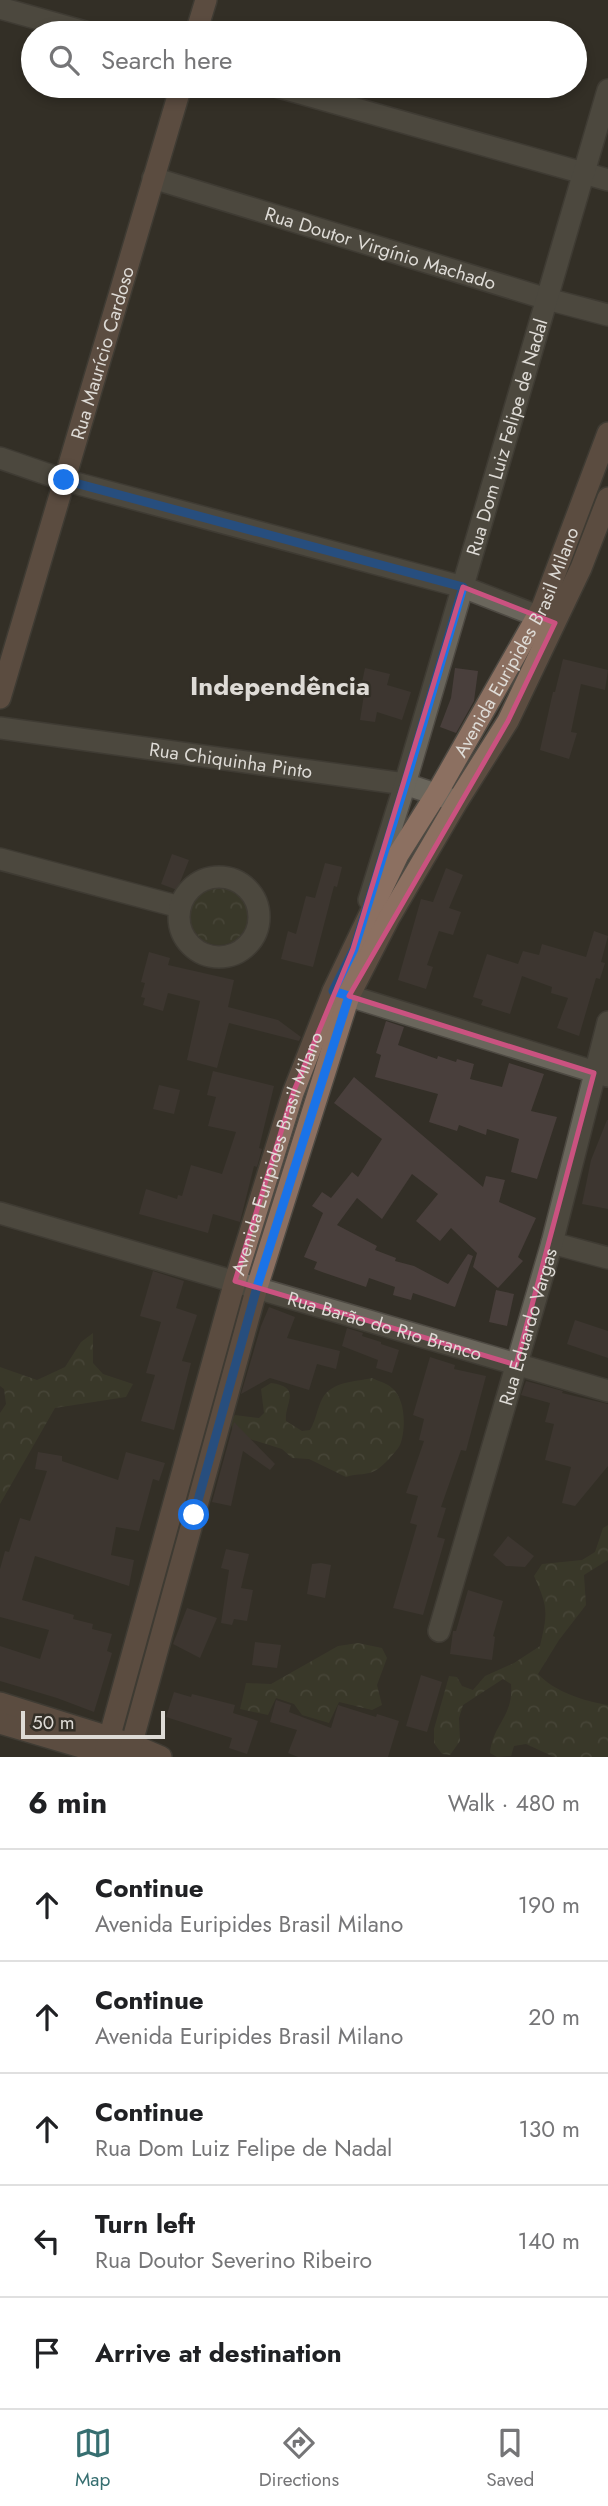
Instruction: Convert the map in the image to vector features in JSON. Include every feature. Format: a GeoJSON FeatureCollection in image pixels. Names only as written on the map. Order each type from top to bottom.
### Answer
{"type":"FeatureCollection","features":[{"type":"Feature","properties":{"kind":"main road"},"geometry":{"type":"LineString","coordinates":[[199,21],[205,0]]}},
{"type":"Feature","properties":{"kind":"main road","name":"Rua Maurício Cardoso"},"geometry":{"type":"LineString","coordinates":[[0,698],[177,98]]}},
{"type":"Feature","properties":{"kind":"main road","name":"Avenida Euripides Brasil Milano"},"geometry":{"type":"LineString","coordinates":[[106,1749],[235,1281],[293,1093],[341,993],[508,721],[546,619],[608,433]]}},
{"type":"Feature","properties":{"kind":"main road","name":"Avenida Euripides Brasil Milano"},"geometry":{"type":"LineString","coordinates":[[139,1754],[194,1515],[354,949],[398,855],[581,568],[608,498]]}},
{"type":"Feature","properties":{"kind":"main road"},"geometry":{"type":"LineString","coordinates":[[172,1510],[194,1515]]}},
{"type":"Feature","properties":{"kind":"main road"},"geometry":{"type":"LineString","coordinates":[[0,1703],[106,1749]]}},
{"type":"Feature","properties":{"kind":"main road"},"geometry":{"type":"LineString","coordinates":[[0,1723],[106,1749],[139,1754]]}},
{"type":"Feature","properties":{"kind":"street"},"geometry":{"type":"LineString","coordinates":[[0,8],[46,21]]}},
{"type":"Feature","properties":{"kind":"street","name":"Rua Dom Luiz Felipe de Nadal"},"geometry":{"type":"LineString","coordinates":[[354,949],[405,784],[608,90]]}},
{"type":"Feature","properties":{"kind":"street"},"geometry":{"type":"LineString","coordinates":[[318,98],[608,180]]}},
{"type":"Feature","properties":{"kind":"street","name":"Rua Doutor Virgínio Machado"},"geometry":{"type":"LineString","coordinates":[[153,178],[547,299],[608,315]]}},
{"type":"Feature","properties":{"kind":"street"},"geometry":{"type":"LineString","coordinates":[[0,458],[64,480],[463,587],[546,619]]}},
{"type":"Feature","properties":{"kind":"street","name":"Rua Chiquinha Pinto"},"geometry":{"type":"LineString","coordinates":[[0,728],[405,784],[457,802]]}},
{"type":"Feature","properties":{"kind":"street","name":"Rua Dom Luiz Felipe de Nadal"},"geometry":{"type":"LineString","coordinates":[[398,855],[405,784]]}},
{"type":"Feature","properties":{"kind":"street"},"geometry":{"type":"LineString","coordinates":[[398,855],[418,870]]}},
{"type":"Feature","properties":{"kind":"street"},"geometry":{"type":"LineString","coordinates":[[0,859],[180,907]]}},
{"type":"Feature","properties":{"kind":"street"},"geometry":{"type":"LineString","coordinates":[[341,993],[601,1074]]}},
{"type":"Feature","properties":{"kind":"street","name":"Rua Eduardo Vargas"},"geometry":{"type":"LineString","coordinates":[[439,1631],[601,1074],[608,1022]]}},
{"type":"Feature","properties":{"kind":"street","name":"Rua Barão do Rio Branco"},"geometry":{"type":"LineString","coordinates":[[0,1213],[608,1391]]}},
{"type":"Feature","properties":{"kind":"street"},"geometry":{"type":"LineString","coordinates":[[552,1243],[608,1258]]}},
{"type":"Feature","properties":{"kind":"highlighted area"},"geometry":{"type":"Polygon","coordinates":[[[463,587],[555,623],[508,721],[349,996],[594,1073],[516,1365],[235,1281],[293,1093],[353,949],[463,587]]]}},
{"type":"Feature","properties":{"kind":"green space"},"geometry":{"type":"Polygon","coordinates":[[[219,887],[230,889],[243,900],[248,916],[246,927],[235,940],[219,945],[208,943],[195,932],[190,916],[192,905],[203,892],[219,887]]]}},
{"type":"Feature","properties":{"kind":"green space"},"geometry":{"type":"Polygon","coordinates":[[[93,1333],[93,1363],[103,1374],[133,1384],[126,1397],[55,1408],[0,1504],[0,1413],[6,1404],[4,1389],[0,1386],[0,1367],[37,1380],[65,1367],[81,1342],[93,1333]]]}},
{"type":"Feature","properties":{"kind":"green space"},"geometry":{"type":"Polygon","coordinates":[[[372,1378],[388,1385],[397,1393],[404,1423],[400,1445],[381,1467],[374,1471],[346,1477],[309,1459],[292,1458],[282,1449],[234,1434],[231,1422],[235,1415],[259,1418],[264,1413],[261,1389],[271,1383],[287,1388],[290,1397],[286,1421],[302,1431],[310,1430],[326,1393],[344,1383],[372,1378]]]}},
{"type":"Feature","properties":{"kind":"green space"},"geometry":{"type":"Polygon","coordinates":[[[608,1525],[608,1560],[584,1575],[586,1605],[559,1640],[538,1674],[570,1695],[608,1705],[608,1757],[554,1757],[526,1744],[514,1746],[511,1756],[497,1757],[490,1753],[511,1695],[511,1684],[503,1679],[463,1705],[459,1718],[460,1741],[450,1755],[442,1754],[434,1743],[434,1729],[449,1676],[457,1677],[462,1686],[473,1690],[485,1676],[514,1663],[540,1646],[545,1610],[534,1576],[542,1564],[582,1560],[595,1552],[603,1528],[608,1525]]]}},
{"type":"Feature","properties":{"kind":"green space"},"geometry":{"type":"Polygon","coordinates":[[[358,1643],[382,1648],[387,1658],[377,1685],[382,1705],[372,1710],[339,1702],[329,1723],[302,1715],[294,1704],[276,1698],[268,1715],[240,1709],[246,1683],[271,1684],[338,1646],[358,1643]]]}},
{"type":"Feature","properties":{"kind":"building"},"geometry":{"type":"Polygon","coordinates":[[[563,659],[608,670],[605,690],[581,684],[571,732],[577,733],[569,759],[540,750],[563,659]]]}},
{"type":"Feature","properties":{"kind":"building"},"geometry":{"type":"Polygon","coordinates":[[[365,668],[390,674],[387,685],[411,692],[402,720],[377,712],[375,722],[360,720],[365,688],[361,687],[365,668]]]}},
{"type":"Feature","properties":{"kind":"building"},"geometry":{"type":"Polygon","coordinates":[[[455,668],[478,671],[474,701],[456,733],[440,727],[451,698],[455,668]]]}},
{"type":"Feature","properties":{"kind":"building"},"geometry":{"type":"Polygon","coordinates":[[[172,854],[189,860],[177,890],[161,884],[172,854]]]}},
{"type":"Feature","properties":{"kind":"building"},"geometry":{"type":"Polygon","coordinates":[[[325,863],[342,867],[337,887],[334,886],[313,967],[281,959],[288,931],[296,934],[306,896],[315,898],[325,863]]]}},
{"type":"Feature","properties":{"kind":"building"},"geometry":{"type":"Polygon","coordinates":[[[446,868],[463,875],[449,908],[461,912],[453,935],[439,931],[427,965],[433,967],[426,989],[398,980],[421,899],[433,902],[446,868]]]}},
{"type":"Feature","properties":{"kind":"building"},"geometry":{"type":"Polygon","coordinates":[[[594,931],[608,936],[601,962],[605,963],[600,979],[596,978],[579,1036],[557,1028],[568,998],[551,993],[552,987],[522,976],[510,1014],[481,1005],[483,1000],[473,997],[487,954],[518,964],[523,951],[539,955],[542,944],[586,957],[594,931]]]}},
{"type":"Feature","properties":{"kind":"building"},"geometry":{"type":"Polygon","coordinates":[[[149,952],[170,958],[168,965],[234,980],[228,1007],[278,1020],[301,1037],[299,1041],[229,1023],[217,1068],[187,1060],[200,1001],[168,993],[163,1011],[143,1005],[145,998],[141,997],[145,983],[141,982],[149,952]]]}},
{"type":"Feature","properties":{"kind":"building"},"geometry":{"type":"Polygon","coordinates":[[[386,1021],[404,1027],[398,1045],[437,1059],[438,1056],[474,1064],[470,1079],[502,1087],[509,1063],[544,1074],[531,1111],[557,1117],[537,1179],[511,1172],[519,1139],[487,1129],[486,1135],[459,1125],[457,1131],[429,1122],[438,1094],[375,1077],[381,1055],[376,1053],[386,1021]]]}},
{"type":"Feature","properties":{"kind":"building"},"geometry":{"type":"Polygon","coordinates":[[[213,1071],[274,1086],[259,1148],[262,1149],[257,1167],[254,1166],[240,1222],[213,1214],[208,1233],[139,1214],[146,1189],[177,1199],[178,1195],[182,1196],[191,1165],[222,1174],[236,1132],[208,1126],[216,1097],[207,1095],[213,1071]]]}},
{"type":"Feature","properties":{"kind":"building"},"geometry":{"type":"Polygon","coordinates":[[[354,1077],[483,1187],[486,1176],[505,1180],[499,1202],[536,1218],[518,1257],[523,1261],[498,1288],[473,1267],[477,1253],[451,1228],[440,1241],[416,1221],[438,1194],[412,1174],[382,1219],[357,1198],[337,1225],[377,1246],[375,1250],[396,1258],[395,1261],[414,1266],[448,1284],[468,1254],[473,1256],[455,1307],[413,1293],[411,1300],[393,1295],[395,1287],[369,1278],[366,1287],[314,1269],[317,1262],[304,1257],[323,1213],[312,1206],[322,1192],[331,1198],[352,1172],[358,1177],[382,1139],[334,1103],[354,1077]]]}},
{"type":"Feature","properties":{"kind":"building"},"geometry":{"type":"Polygon","coordinates":[[[159,1085],[180,1090],[174,1114],[153,1109],[159,1085]]]}},
{"type":"Feature","properties":{"kind":"building"},"geometry":{"type":"Polygon","coordinates":[[[607,1120],[608,1209],[582,1204],[591,1160],[607,1120]]]}},
{"type":"Feature","properties":{"kind":"building"},"geometry":{"type":"Polygon","coordinates":[[[153,1271],[184,1281],[176,1308],[197,1315],[182,1361],[191,1363],[174,1430],[141,1421],[155,1375],[146,1373],[161,1322],[140,1316],[153,1271]]]}},
{"type":"Feature","properties":{"kind":"building"},"geometry":{"type":"Polygon","coordinates":[[[496,1290],[514,1294],[507,1326],[489,1322],[496,1290]]]}},
{"type":"Feature","properties":{"kind":"building"},"geometry":{"type":"Polygon","coordinates":[[[269,1307],[295,1317],[287,1338],[340,1351],[336,1369],[317,1364],[309,1390],[270,1378],[241,1394],[269,1307]]]}},
{"type":"Feature","properties":{"kind":"building"},"geometry":{"type":"Polygon","coordinates":[[[575,1320],[608,1331],[608,1358],[567,1344],[575,1320]]]}},
{"type":"Feature","properties":{"kind":"building"},"geometry":{"type":"Polygon","coordinates":[[[347,1328],[399,1350],[392,1373],[376,1368],[378,1360],[342,1346],[347,1328]]]}},
{"type":"Feature","properties":{"kind":"building"},"geometry":{"type":"Polygon","coordinates":[[[430,1357],[455,1365],[454,1369],[486,1376],[466,1451],[461,1450],[441,1507],[446,1508],[437,1537],[445,1539],[423,1615],[393,1608],[417,1525],[410,1523],[418,1496],[406,1493],[424,1441],[419,1440],[424,1419],[413,1415],[430,1357]]]}},
{"type":"Feature","properties":{"kind":"building"},"geometry":{"type":"Polygon","coordinates":[[[526,1381],[608,1404],[608,1466],[575,1506],[562,1503],[571,1467],[545,1460],[554,1424],[545,1422],[550,1403],[521,1395],[526,1381]]]}},
{"type":"Feature","properties":{"kind":"building"},"geometry":{"type":"Polygon","coordinates":[[[234,1422],[275,1464],[270,1470],[243,1451],[231,1506],[212,1502],[234,1422]]]}},
{"type":"Feature","properties":{"kind":"building"},"geometry":{"type":"Polygon","coordinates":[[[38,1452],[62,1456],[62,1461],[118,1480],[126,1452],[165,1463],[159,1481],[153,1479],[139,1531],[116,1527],[111,1555],[134,1560],[129,1586],[35,1556],[22,1600],[74,1615],[73,1619],[93,1624],[92,1629],[112,1634],[107,1651],[112,1653],[94,1712],[0,1681],[0,1646],[40,1659],[49,1630],[0,1617],[0,1569],[5,1551],[9,1552],[20,1518],[30,1521],[47,1471],[35,1469],[38,1452]]]}},
{"type":"Feature","properties":{"kind":"building"},"geometry":{"type":"Polygon","coordinates":[[[508,1536],[534,1556],[525,1567],[506,1566],[493,1555],[508,1536]]]}},
{"type":"Feature","properties":{"kind":"building"},"geometry":{"type":"Polygon","coordinates":[[[226,1549],[249,1554],[241,1588],[253,1590],[247,1621],[234,1619],[232,1625],[221,1623],[229,1570],[221,1568],[226,1549]]]}},
{"type":"Feature","properties":{"kind":"building"},"geometry":{"type":"Polygon","coordinates":[[[312,1564],[331,1565],[325,1598],[307,1594],[312,1564]]]}},
{"type":"Feature","properties":{"kind":"building"},"geometry":{"type":"Polygon","coordinates":[[[468,1590],[503,1601],[493,1636],[492,1660],[450,1654],[453,1631],[456,1631],[468,1590]]]}},
{"type":"Feature","properties":{"kind":"building"},"geometry":{"type":"Polygon","coordinates":[[[187,1608],[217,1618],[200,1658],[173,1644],[187,1608]]]}},
{"type":"Feature","properties":{"kind":"building"},"geometry":{"type":"Polygon","coordinates":[[[255,1642],[281,1645],[277,1668],[252,1665],[255,1642]]]}},
{"type":"Feature","properties":{"kind":"building"},"geometry":{"type":"Polygon","coordinates":[[[421,1675],[442,1682],[427,1732],[406,1726],[421,1675]]]}},
{"type":"Feature","properties":{"kind":"building"},"geometry":{"type":"Polygon","coordinates":[[[174,1692],[235,1705],[233,1713],[258,1721],[247,1754],[229,1748],[232,1738],[166,1717],[174,1692]]]}},
{"type":"Feature","properties":{"kind":"building"},"geometry":{"type":"Polygon","coordinates":[[[276,1700],[291,1705],[289,1712],[331,1728],[338,1705],[399,1721],[388,1757],[298,1757],[288,1753],[297,1730],[270,1722],[276,1700]]]}},
{"type":"Feature","properties":{"kind":"district","name":"Independência"},"geometry":{"type":"Point","coordinates":[280,686]}},
{"type":"Feature","properties":{"kind":"route"},"geometry":{"type":"LineString","coordinates":[[64,480],[463,587],[354,949],[333,991],[349,996],[257,1287],[194,1515]]}}]}
